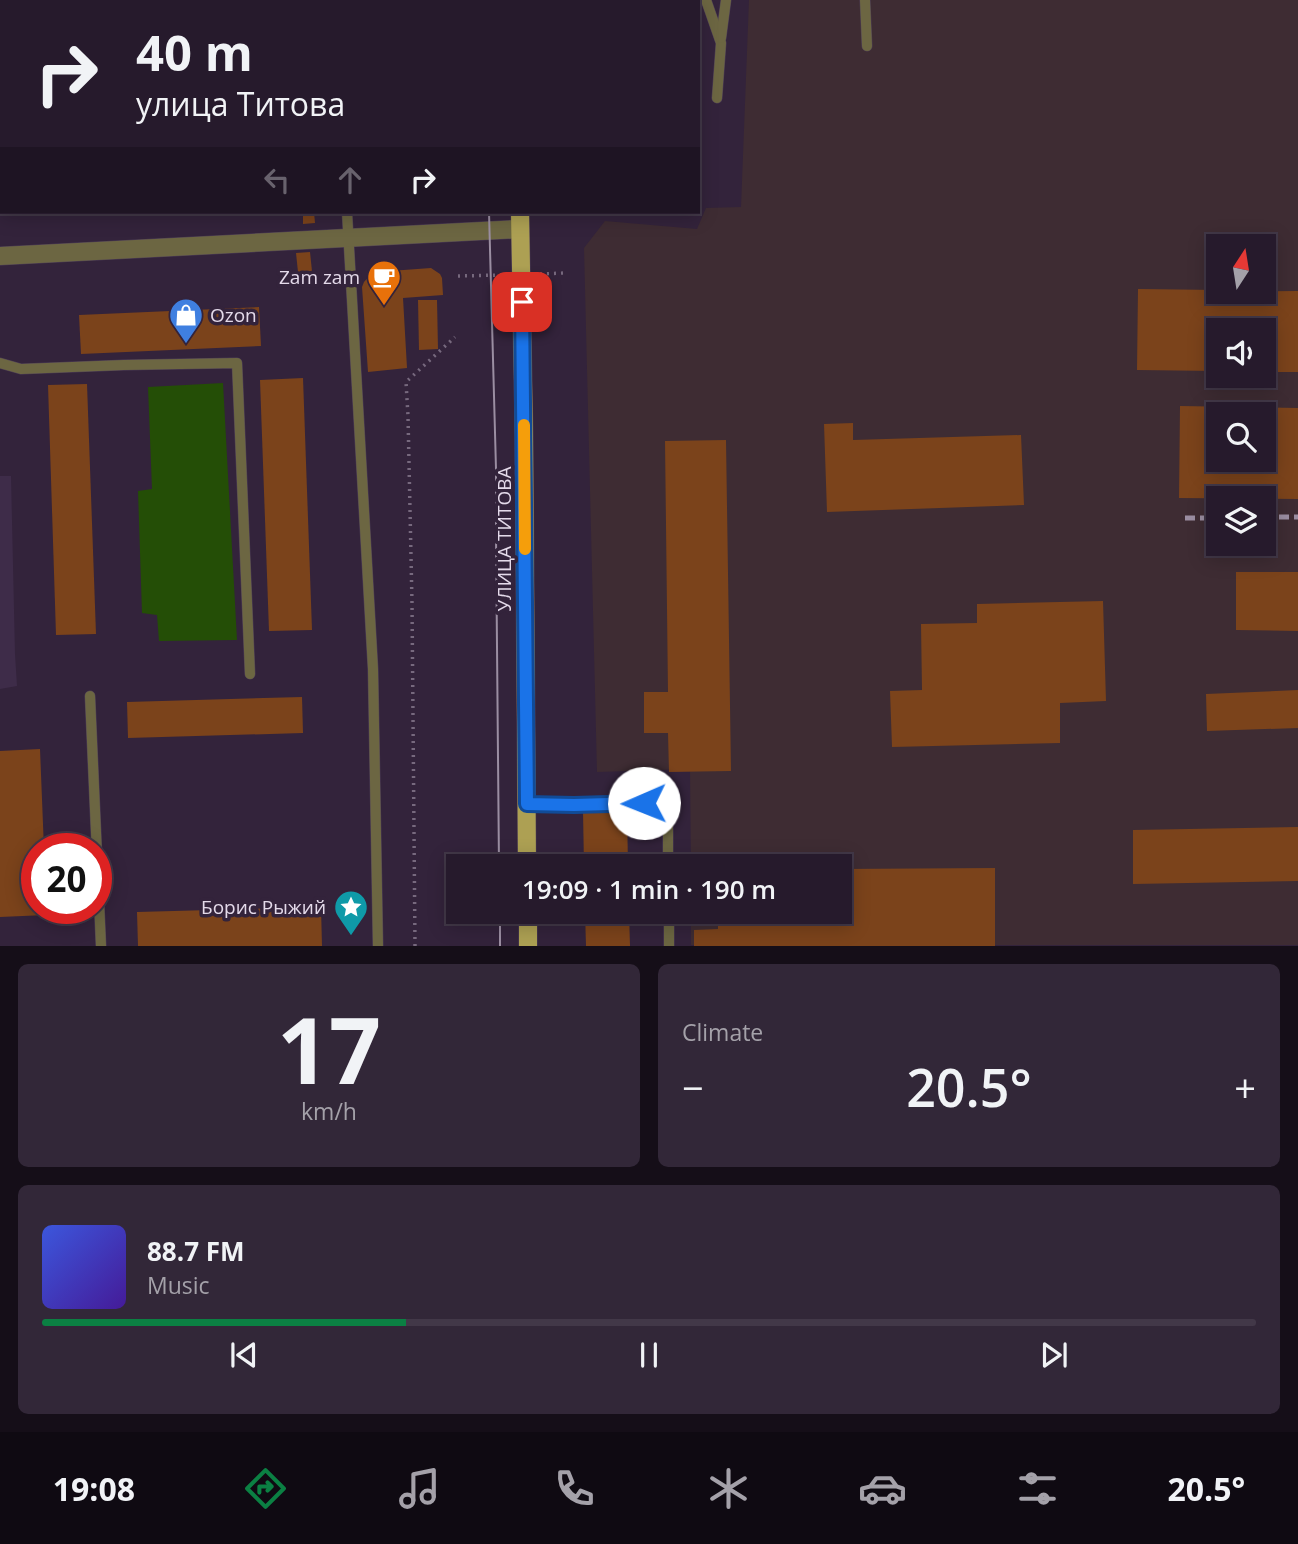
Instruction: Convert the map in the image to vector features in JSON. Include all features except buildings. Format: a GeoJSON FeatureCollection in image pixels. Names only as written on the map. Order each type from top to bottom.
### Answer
{"type":"FeatureCollection","features":[{"type":"Feature","properties":{"kind":"main road","name":"УЛИЦА ТИТОВА"},"geometry":{"type":"LineString","coordinates":[[520,220],[527,854]]}},
{"type":"Feature","properties":{"kind":"main road"},"geometry":{"type":"LineString","coordinates":[[528,924],[528,946]]}},
{"type":"Feature","properties":{"kind":"street"},"geometry":{"type":"LineString","coordinates":[[0,256],[348,238],[520,220]]}},
{"type":"Feature","properties":{"kind":"lane"},"geometry":{"type":"LineString","coordinates":[[706,0],[721,43]]}},
{"type":"Feature","properties":{"kind":"lane"},"geometry":{"type":"LineString","coordinates":[[717,98],[726,0]]}},
{"type":"Feature","properties":{"kind":"lane"},"geometry":{"type":"LineString","coordinates":[[865,0],[867,46]]}},
{"type":"Feature","properties":{"kind":"lane"},"geometry":{"type":"LineString","coordinates":[[347,214],[373,669],[378,946]]}},
{"type":"Feature","properties":{"kind":"lane"},"geometry":{"type":"LineString","coordinates":[[0,363],[21,369],[237,363],[250,674]]}},
{"type":"Feature","properties":{"kind":"lane"},"geometry":{"type":"LineString","coordinates":[[90,696],[101,946]]}},
{"type":"Feature","properties":{"kind":"lane"},"geometry":{"type":"LineString","coordinates":[[527,804],[668,803],[668,854]]}},
{"type":"Feature","properties":{"kind":"lane"},"geometry":{"type":"LineString","coordinates":[[669,924],[669,946]]}},
{"type":"Feature","properties":{"kind":"path"},"geometry":{"type":"LineString","coordinates":[[415,946],[412,603],[406,382],[455,337]]}},
{"type":"Feature","properties":{"kind":"shaded area"},"geometry":{"type":"Polygon","coordinates":[[[749,0],[1298,0],[1298,945],[691,945],[691,924],[852,924],[852,854],[691,854],[690,769],[597,772],[584,248],[605,221],[697,229],[706,208],[741,207],[749,0]]]}},
{"type":"Feature","properties":{"kind":"shaded area"},"geometry":{"type":"Polygon","coordinates":[[[0,476],[11,476],[17,686],[0,689],[0,476]]]}},
{"type":"Feature","properties":{"kind":"green space"},"geometry":{"type":"Polygon","coordinates":[[[223,383],[237,640],[159,641],[157,615],[142,613],[138,491],[152,489],[148,387],[223,383]]]}},
{"type":"Feature","properties":{"kind":"tram line"},"geometry":{"type":"LineString","coordinates":[[489,214],[496,469],[499,854]]}},
{"type":"Feature","properties":{"kind":"tram line"},"geometry":{"type":"LineString","coordinates":[[500,924],[500,946]]}},
{"type":"Feature","properties":{"kind":"railway"},"geometry":{"type":"LineString","coordinates":[[1276,517],[1298,517]]}},
{"type":"Feature","properties":{"kind":"railway"},"geometry":{"type":"LineString","coordinates":[[1185,518],[1206,518]]}},
{"type":"Feature","properties":{"kind":"slow traffic"},"geometry":{"type":"LineString","coordinates":[[524,425],[525,549]]}},
{"type":"Feature","properties":{"kind":"place","name":"Zam zam"},"geometry":{"type":"Point","coordinates":[384,307]}},
{"type":"Feature","properties":{"kind":"place","name":"Ozon"},"geometry":{"type":"Point","coordinates":[186,345]}},
{"type":"Feature","properties":{"kind":"place","name":"Борис Рыжий"},"geometry":{"type":"Point","coordinates":[351,937]}},
{"type":"Feature","properties":{"kind":"route"},"geometry":{"type":"LineString","coordinates":[[522,302],[527,804],[644,803]]}}]}
